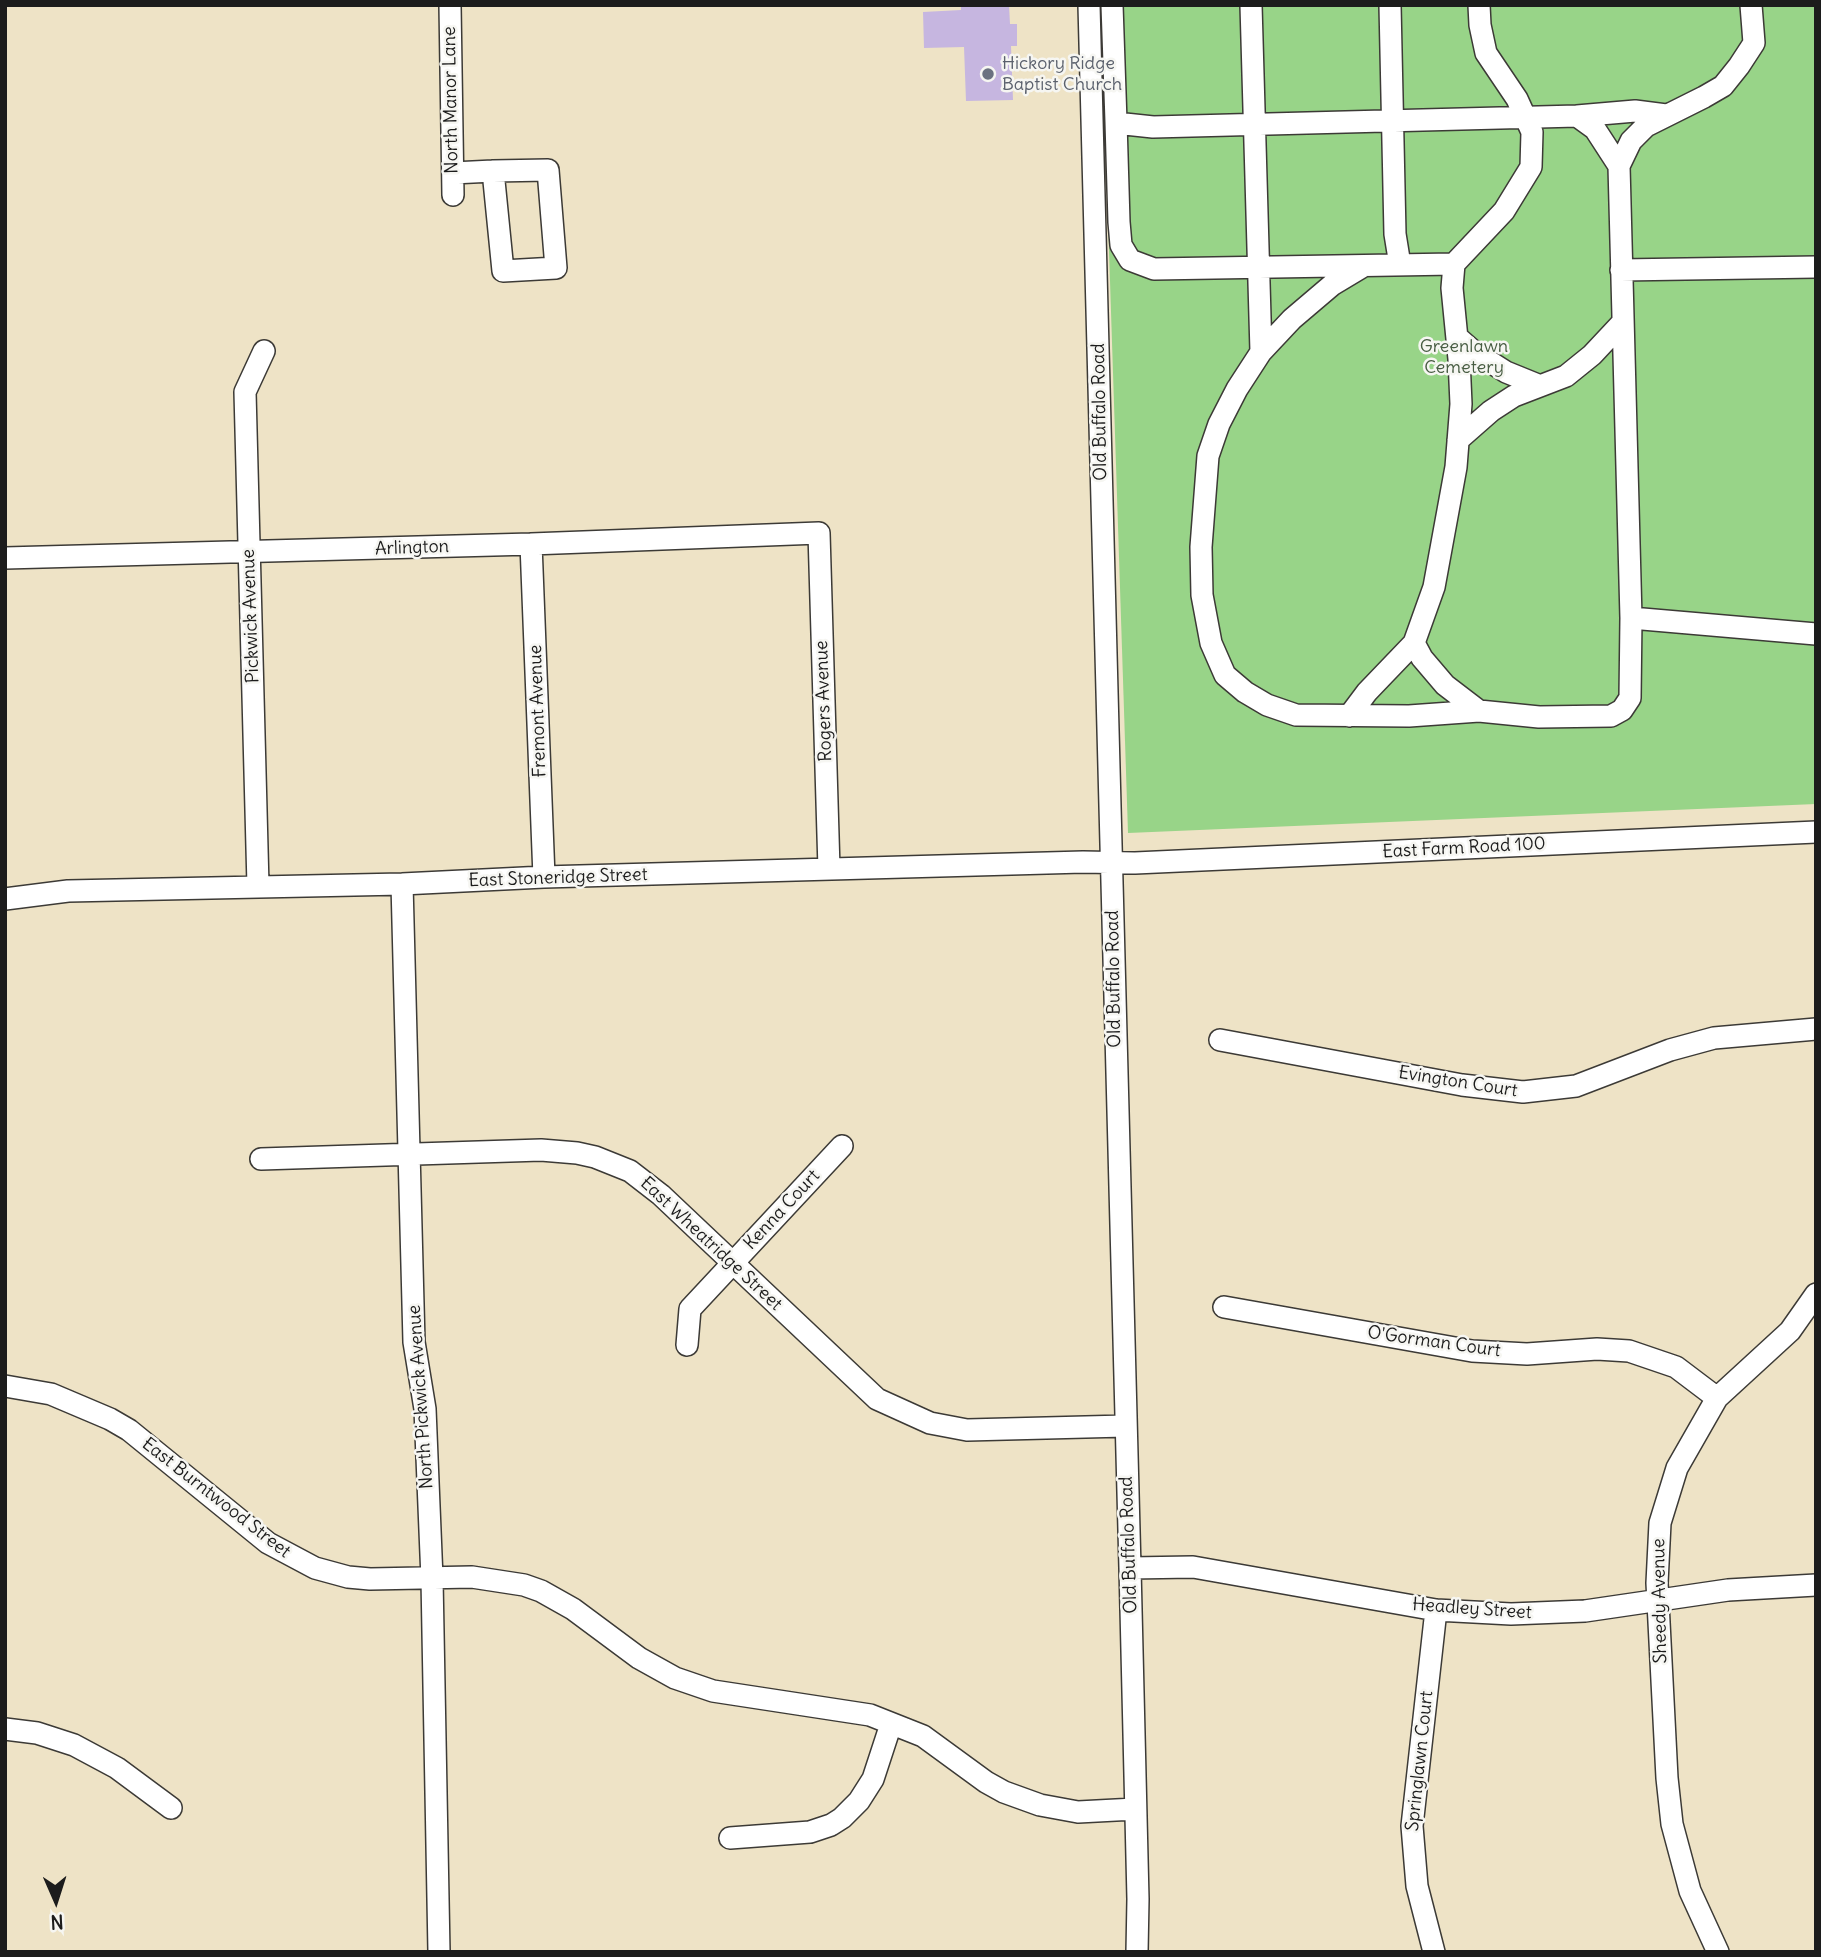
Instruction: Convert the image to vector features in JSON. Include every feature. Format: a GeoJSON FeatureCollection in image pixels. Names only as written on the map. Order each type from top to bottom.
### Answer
{"type":"FeatureCollection","features":[{"type":"Feature","properties":{"kind":"street","name":"North Manor Lane"},"geometry":{"type":"LineString","coordinates":[[450,5],[453,195]]}},
{"type":"Feature","properties":{"kind":"street","name":"Old Buffalo Road"},"geometry":{"type":"LineString","coordinates":[[1089,5],[1130,1568],[1137,1952]]}},
{"type":"Feature","properties":{"kind":"street"},"geometry":{"type":"LineString","coordinates":[[1112,5],[1119,222],[1121,245],[1130,260],[1154,269],[1454,264]]}},
{"type":"Feature","properties":{"kind":"street"},"geometry":{"type":"LineString","coordinates":[[1251,5],[1261,352]]}},
{"type":"Feature","properties":{"kind":"street"},"geometry":{"type":"LineString","coordinates":[[1390,5],[1395,234],[1400,265]]}},
{"type":"Feature","properties":{"kind":"street"},"geometry":{"type":"LineString","coordinates":[[1349,716],[1367,692],[1414,643],[1434,587],[1452,491],[1461,404],[1452,288],[1454,264],[1504,211],[1531,167],[1532,132],[1486,53],[1479,5]]}},
{"type":"Feature","properties":{"kind":"street"},"geometry":{"type":"LineString","coordinates":[[1364,266],[1332,285],[1292,318],[1261,352],[1219,424],[1208,456],[1201,547],[1202,595],[1211,643],[1225,674],[1245,692],[1267,705],[1296,715],[1409,716],[1479,711],[1539,717],[1588,717],[1611,716],[1622,710],[1630,698],[1632,683],[1619,166],[1632,141],[1646,126],[1723,86],[1754,43],[1751,5]]}},
{"type":"Feature","properties":{"kind":"street"},"geometry":{"type":"LineString","coordinates":[[1116,122],[1153,127],[1526,118],[1635,111],[1666,115]]}},
{"type":"Feature","properties":{"kind":"street"},"geometry":{"type":"LineString","coordinates":[[1577,116],[1595,129],[1619,166]]}},
{"type":"Feature","properties":{"kind":"street"},"geometry":{"type":"LineString","coordinates":[[453,173],[548,170],[556,268],[503,271],[494,172]]}},
{"type":"Feature","properties":{"kind":"street"},"geometry":{"type":"LineString","coordinates":[[1621,270],[1816,267]]}},
{"type":"Feature","properties":{"kind":"street"},"geometry":{"type":"LineString","coordinates":[[1458,440],[1491,411],[1514,396],[1566,376],[1592,355],[1622,323]]}},
{"type":"Feature","properties":{"kind":"street"},"geometry":{"type":"LineString","coordinates":[[1457,337],[1506,372],[1538,385]]}},
{"type":"Feature","properties":{"kind":"street","name":"Pickwick Avenue"},"geometry":{"type":"LineString","coordinates":[[258,886],[245,392],[264,351]]}},
{"type":"Feature","properties":{"kind":"street","name":"Arlington"},"geometry":{"type":"LineString","coordinates":[[5,558],[531,544],[818,533]]}},
{"type":"Feature","properties":{"kind":"street","name":"Rogers Avenue"},"geometry":{"type":"LineString","coordinates":[[818,533],[829,869]]}},
{"type":"Feature","properties":{"kind":"street","name":"Fremont Avenue"},"geometry":{"type":"LineString","coordinates":[[531,544],[544,877]]}},
{"type":"Feature","properties":{"kind":"street"},"geometry":{"type":"LineString","coordinates":[[1631,618],[1816,634]]}},
{"type":"Feature","properties":{"kind":"street"},"geometry":{"type":"LineString","coordinates":[[1414,643],[1422,658],[1445,685],[1479,711]]}},
{"type":"Feature","properties":{"kind":"street","name":"East Farm Road 100"},"geometry":{"type":"LineString","coordinates":[[1112,862],[1816,832]]}},
{"type":"Feature","properties":{"kind":"street","name":"East Stoneridge Street"},"geometry":{"type":"LineString","coordinates":[[5,899],[68,891],[402,884],[544,877],[1112,862]]}},
{"type":"Feature","properties":{"kind":"street","name":"North Pickwick Avenue"},"geometry":{"type":"LineString","coordinates":[[402,884],[414,1342],[425,1409],[432,1579],[439,1952]]}},
{"type":"Feature","properties":{"kind":"street","name":"Evington Court"},"geometry":{"type":"LineString","coordinates":[[1220,1040],[1462,1085],[1524,1092],[1576,1086],[1670,1050],[1714,1038],[1816,1029]]}},
{"type":"Feature","properties":{"kind":"street","name":"Kenna Court"},"geometry":{"type":"LineString","coordinates":[[687,1345],[690,1309],[842,1146]]}},
{"type":"Feature","properties":{"kind":"street","name":"East Wheatridge Street"},"geometry":{"type":"LineString","coordinates":[[261,1159],[559,1150],[595,1157],[630,1171],[661,1195],[877,1399],[930,1423],[967,1430],[1125,1426]]}},
{"type":"Feature","properties":{"kind":"street","name":"Sheedy Avenue"},"geometry":{"type":"LineString","coordinates":[[1718,1952],[1690,1892],[1672,1824],[1667,1778],[1657,1544],[1664,1504],[1676,1468],[1717,1398],[1790,1331],[1816,1294]]}},
{"type":"Feature","properties":{"kind":"street","name":"O'Gorman Court"},"geometry":{"type":"LineString","coordinates":[[1224,1307],[1472,1350],[1527,1354],[1597,1349],[1629,1351],[1676,1367],[1698,1381],[1717,1398]]}},
{"type":"Feature","properties":{"kind":"street","name":"East Burntwood Street"},"geometry":{"type":"LineString","coordinates":[[5,1385],[51,1394],[129,1430],[268,1543],[299,1561],[348,1577],[489,1578],[524,1585],[573,1609],[639,1658],[675,1678],[713,1691],[870,1715],[923,1736],[978,1777],[1022,1800],[1078,1812],[1135,1809]]}},
{"type":"Feature","properties":{"kind":"street","name":"Headley Street"},"geometry":{"type":"LineString","coordinates":[[1130,1568],[1193,1567],[1436,1610],[1498,1614],[1548,1614],[1622,1608],[1728,1590],[1816,1586]]}},
{"type":"Feature","properties":{"kind":"street","name":"Springlawn Court"},"geometry":{"type":"LineString","coordinates":[[1434,1952],[1417,1886],[1412,1826],[1436,1610]]}},
{"type":"Feature","properties":{"kind":"street"},"geometry":{"type":"LineString","coordinates":[[730,1838],[810,1832],[842,1818],[859,1801],[873,1779],[891,1724]]}},
{"type":"Feature","properties":{"kind":"street"},"geometry":{"type":"LineString","coordinates":[[5,1728],[37,1733],[74,1745],[117,1768],[171,1808]]}},
{"type":"Feature","properties":{"kind":"green space","name":"Greenlawn Cemetery"},"geometry":{"type":"Polygon","coordinates":[[[1101,5],[1816,5],[1816,804],[1128,833],[1101,5]]]}},
{"type":"Feature","properties":{"kind":"building","name":"Hickory Ridge Baptist Church"},"geometry":{"type":"Polygon","coordinates":[[[961,5],[1009,5],[1010,24],[1017,24],[1017,46],[1011,46],[1013,100],[966,101],[964,47],[924,48],[923,12],[961,10],[961,5]]]}},
{"type":"Feature","properties":{"kind":"place","name":"Hickory Ridge Baptist Church"},"geometry":{"type":"Point","coordinates":[988,74]}}]}
